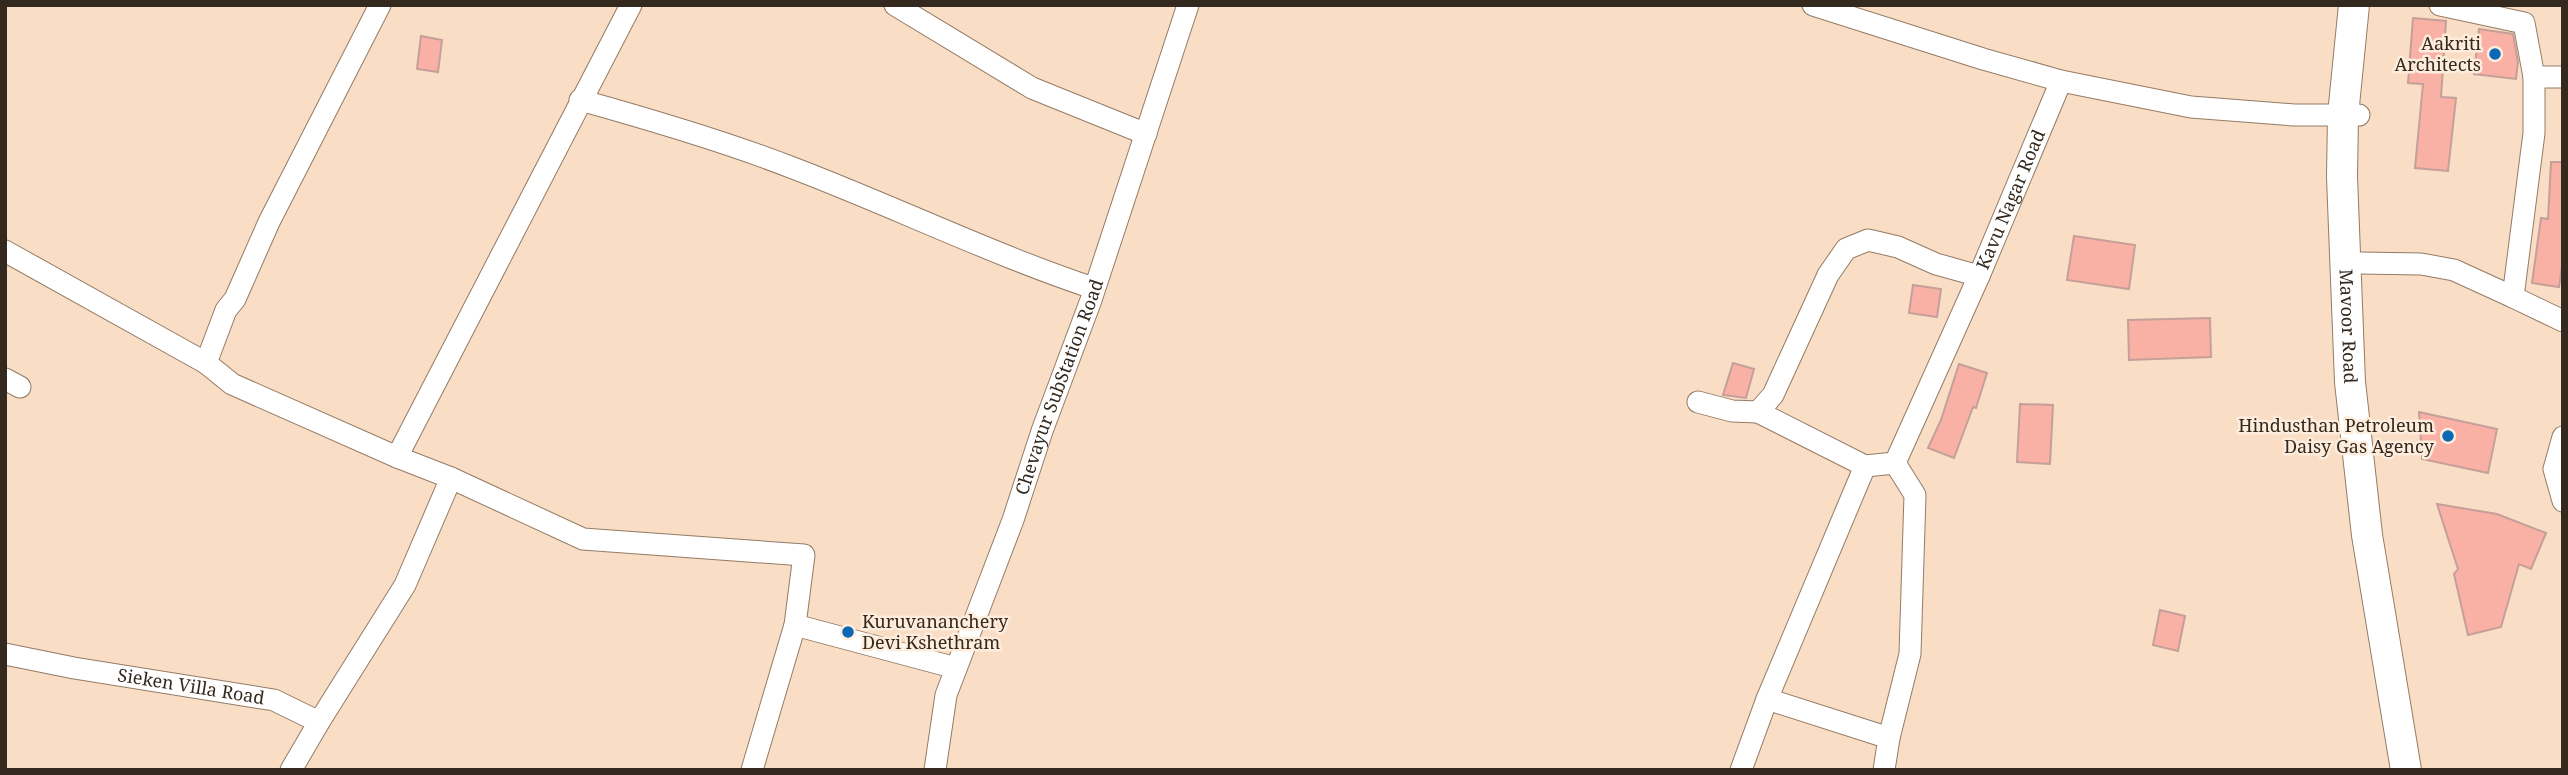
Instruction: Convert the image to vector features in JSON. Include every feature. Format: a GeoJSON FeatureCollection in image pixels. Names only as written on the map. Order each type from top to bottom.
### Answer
{"type":"FeatureCollection","features":[{"type":"Feature","properties":{"kind":"main road","name":"Mavoor Road"},"geometry":{"type":"LineString","coordinates":[[2354,5],[2351,115],[2357,183],[2365,386],[2381,537],[2420,770]]}},
{"type":"Feature","properties":{"kind":"main road","name":"Mavoor Road"},"geometry":{"type":"LineString","coordinates":[[2370,5],[2342,177],[2350,383],[2367,536],[2406,770]]}},
{"type":"Feature","properties":{"kind":"street"},"geometry":{"type":"LineString","coordinates":[[206,363],[226,310],[235,299],[269,222],[380,5]]}},
{"type":"Feature","properties":{"kind":"street"},"geometry":{"type":"LineString","coordinates":[[397,457],[631,5]]}},
{"type":"Feature","properties":{"kind":"street"},"geometry":{"type":"LineString","coordinates":[[895,5],[1032,88],[1146,134]]}},
{"type":"Feature","properties":{"kind":"street","name":"Chevayur SubStation Road"},"geometry":{"type":"LineString","coordinates":[[935,770],[946,695],[1013,520],[1042,431],[1091,300],[1188,5]]}},
{"type":"Feature","properties":{"kind":"street"},"geometry":{"type":"LineString","coordinates":[[1814,5],[1983,59],[2062,81],[2191,107],[2294,116],[2351,115]]}},
{"type":"Feature","properties":{"kind":"street"},"geometry":{"type":"LineString","coordinates":[[2440,5],[2524,23],[2534,77],[2534,133],[2513,297]]}},
{"type":"Feature","properties":{"kind":"street"},"geometry":{"type":"LineString","coordinates":[[2534,77],[2563,77]]}},
{"type":"Feature","properties":{"kind":"street","name":"Kavu Nagar Road"},"geometry":{"type":"LineString","coordinates":[[1758,412],[1773,395],[1828,275],[1846,249],[1868,240],[1898,247],[1936,264],[1979,276],[2062,81]]}},
{"type":"Feature","properties":{"kind":"street"},"geometry":{"type":"LineString","coordinates":[[580,100],[657,122],[792,167],[1043,271],[1093,288]]}},
{"type":"Feature","properties":{"kind":"street"},"geometry":{"type":"LineString","coordinates":[[5,251],[206,363],[232,384],[451,478],[583,539],[804,555],[795,625],[752,770]]}},
{"type":"Feature","properties":{"kind":"street"},"geometry":{"type":"LineString","coordinates":[[2360,263],[2421,264],[2454,270],[2563,321]]}},
{"type":"Feature","properties":{"kind":"street"},"geometry":{"type":"LineString","coordinates":[[1895,463],[1979,276]]}},
{"type":"Feature","properties":{"kind":"street"},"geometry":{"type":"LineString","coordinates":[[1698,402],[1732,411],[1758,412],[1865,466],[1895,463]]}},
{"type":"Feature","properties":{"kind":"street"},"geometry":{"type":"LineString","coordinates":[[2563,437],[2554,469],[2563,501]]}},
{"type":"Feature","properties":{"kind":"street"},"geometry":{"type":"LineString","coordinates":[[1884,770],[1910,653],[1915,495],[1895,463]]}},
{"type":"Feature","properties":{"kind":"street"},"geometry":{"type":"LineString","coordinates":[[1741,770],[1767,699],[1865,466]]}},
{"type":"Feature","properties":{"kind":"street"},"geometry":{"type":"LineString","coordinates":[[291,770],[405,585],[451,478]]}},
{"type":"Feature","properties":{"kind":"street"},"geometry":{"type":"LineString","coordinates":[[795,625],[956,668]]}},
{"type":"Feature","properties":{"kind":"street","name":"Sieken Villa Road"},"geometry":{"type":"LineString","coordinates":[[5,654],[74,668],[274,700],[319,722]]}},
{"type":"Feature","properties":{"kind":"street"},"geometry":{"type":"LineString","coordinates":[[1767,699],[1889,738]]}},
{"type":"Feature","properties":{"kind":"building"},"geometry":{"type":"Polygon","coordinates":[[[2413,18],[2446,21],[2441,97],[2456,98],[2448,171],[2415,168],[2423,84],[2408,83],[2413,18]]]}},
{"type":"Feature","properties":{"kind":"building"},"geometry":{"type":"Polygon","coordinates":[[[2479,29],[2513,34],[2518,62],[2516,79],[2474,74],[2479,29]]]}},
{"type":"Feature","properties":{"kind":"building"},"geometry":{"type":"Polygon","coordinates":[[[421,36],[442,40],[438,72],[417,69],[421,36]]]}},
{"type":"Feature","properties":{"kind":"building"},"geometry":{"type":"Polygon","coordinates":[[[2551,162],[2563,162],[2563,260],[2559,287],[2532,283],[2541,218],[2548,219],[2551,162]]]}},
{"type":"Feature","properties":{"kind":"building"},"geometry":{"type":"Polygon","coordinates":[[[2074,236],[2135,245],[2129,289],[2067,280],[2074,236]]]}},
{"type":"Feature","properties":{"kind":"building"},"geometry":{"type":"Polygon","coordinates":[[[1913,285],[1941,289],[1937,317],[1909,313],[1913,285]]]}},
{"type":"Feature","properties":{"kind":"building"},"geometry":{"type":"Polygon","coordinates":[[[2210,318],[2211,357],[2129,360],[2128,320],[2210,318]]]}},
{"type":"Feature","properties":{"kind":"building"},"geometry":{"type":"Polygon","coordinates":[[[1733,363],[1754,369],[1746,398],[1723,395],[1733,363]]]}},
{"type":"Feature","properties":{"kind":"building"},"geometry":{"type":"Polygon","coordinates":[[[1959,364],[1987,373],[1976,408],[1973,407],[1954,458],[1928,448],[1941,420],[1959,364]]]}},
{"type":"Feature","properties":{"kind":"building"},"geometry":{"type":"Polygon","coordinates":[[[2020,404],[2053,405],[2050,464],[2017,462],[2020,404]]]}},
{"type":"Feature","properties":{"kind":"building"},"geometry":{"type":"Polygon","coordinates":[[[2419,412],[2497,429],[2488,473],[2422,459],[2419,412]]]}},
{"type":"Feature","properties":{"kind":"building"},"geometry":{"type":"Polygon","coordinates":[[[2437,504],[2497,514],[2546,533],[2531,569],[2519,564],[2501,627],[2468,635],[2454,574],[2458,569],[2437,504]]]}},
{"type":"Feature","properties":{"kind":"building"},"geometry":{"type":"Polygon","coordinates":[[[2160,610],[2185,616],[2178,651],[2153,645],[2160,610]]]}},
{"type":"Feature","properties":{"kind":"place","name":"Aakriti Architects"},"geometry":{"type":"Point","coordinates":[2495,54]}},
{"type":"Feature","properties":{"kind":"place","name":"Hindusthan Petroleum Daisy Gas Agency"},"geometry":{"type":"Point","coordinates":[2448,436]}},
{"type":"Feature","properties":{"kind":"place","name":"Kuruvananchery Devi Kshethram"},"geometry":{"type":"Point","coordinates":[848,632]}}]}
